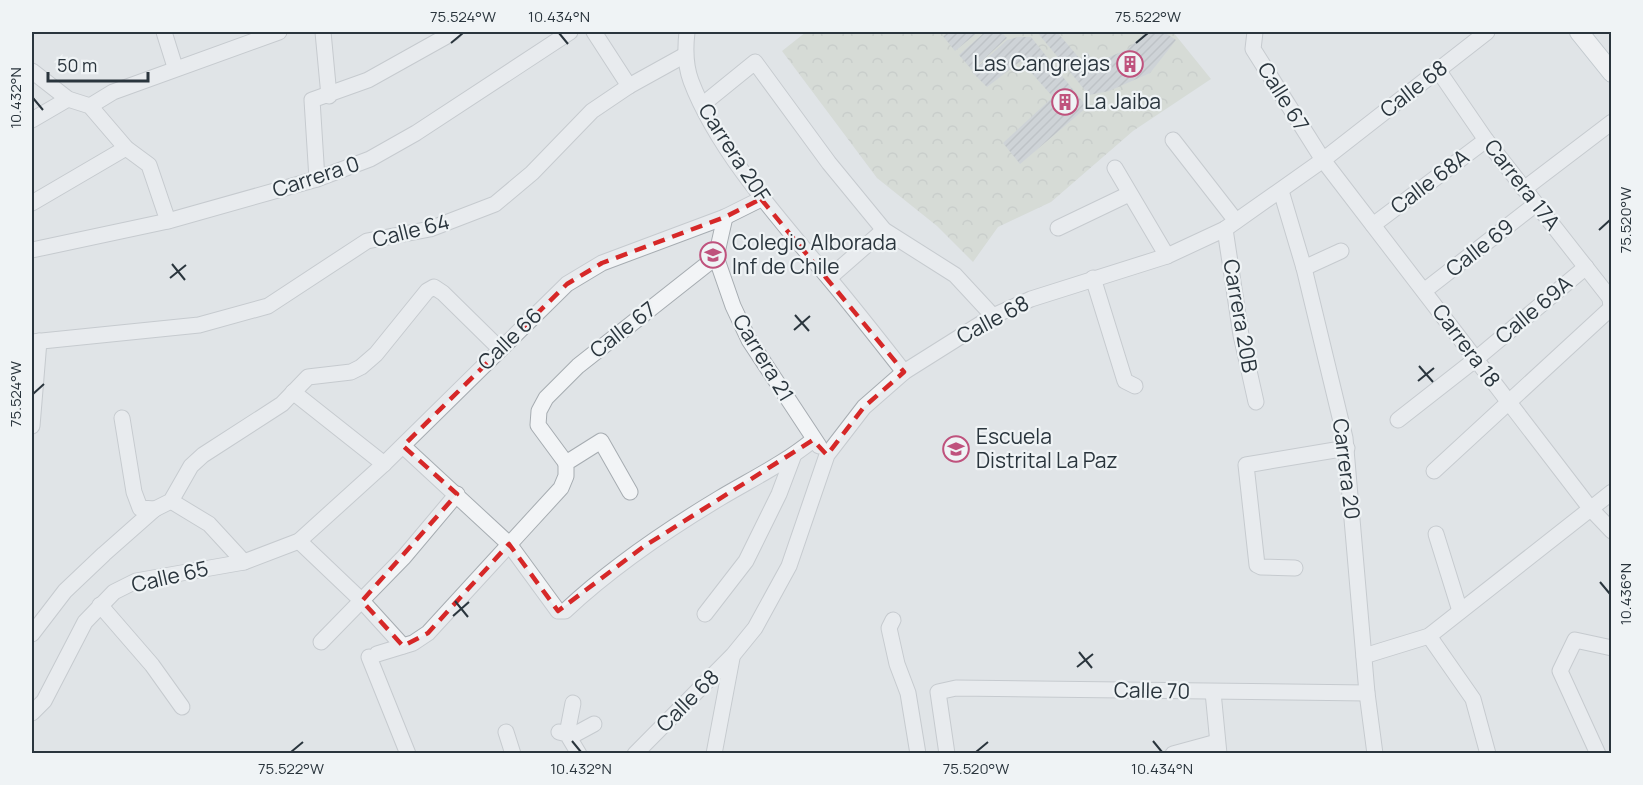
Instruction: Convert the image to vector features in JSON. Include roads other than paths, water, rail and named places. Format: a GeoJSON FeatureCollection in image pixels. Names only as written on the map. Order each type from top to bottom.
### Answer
{"type":"FeatureCollection","features":[{"type":"Feature","properties":{"kind":"main road"},"geometry":{"type":"LineString","coordinates":[[1579,32],[1611,73]]}},
{"type":"Feature","properties":{"kind":"street"},"geometry":{"type":"LineString","coordinates":[[164,32],[175,67]]}},
{"type":"Feature","properties":{"kind":"street"},"geometry":{"type":"LineString","coordinates":[[90,106],[114,92],[175,67],[279,32]]}},
{"type":"Feature","properties":{"kind":"street"},"geometry":{"type":"LineString","coordinates":[[326,32],[329,96]]}},
{"type":"Feature","properties":{"kind":"street"},"geometry":{"type":"LineString","coordinates":[[317,179],[312,100],[329,96],[368,80],[454,32]]}},
{"type":"Feature","properties":{"kind":"street","name":"Carrera 0"},"geometry":{"type":"LineString","coordinates":[[32,250],[168,221],[317,179],[370,159],[416,133],[570,32]]}},
{"type":"Feature","properties":{"kind":"street"},"geometry":{"type":"LineString","coordinates":[[594,32],[629,86]]}},
{"type":"Feature","properties":{"kind":"street","name":"Carrera 20F"},"geometry":{"type":"LineString","coordinates":[[687,32],[685,55],[690,80],[702,105],[761,199],[829,278],[904,372]]}},
{"type":"Feature","properties":{"kind":"street","name":"Calle 67"},"geometry":{"type":"LineString","coordinates":[[1255,32],[1253,50],[1323,160]]}},
{"type":"Feature","properties":{"kind":"street","name":"Calle 68"},"geometry":{"type":"LineString","coordinates":[[635,753],[733,655],[755,628],[789,566],[827,455],[864,407],[904,372],[993,316],[1031,299],[1167,256],[1230,225],[1323,160],[1487,32]]}},
{"type":"Feature","properties":{"kind":"street","name":"Calle 64"},"geometry":{"type":"LineString","coordinates":[[35,341],[199,325],[268,306],[367,241],[430,230],[495,204],[532,173],[592,111],[629,86],[685,55]]}},
{"type":"Feature","properties":{"kind":"street"},"geometry":{"type":"LineString","coordinates":[[702,105],[755,62],[829,163],[884,230],[955,275],[993,316]]}},
{"type":"Feature","properties":{"kind":"street","name":"Carrera 17A"},"geometry":{"type":"LineString","coordinates":[[1438,70],[1486,140],[1611,297]]}},
{"type":"Feature","properties":{"kind":"street"},"geometry":{"type":"LineString","coordinates":[[32,71],[69,99],[90,106],[126,148],[149,165],[168,221]]}},
{"type":"Feature","properties":{"kind":"street"},"geometry":{"type":"LineString","coordinates":[[32,120],[69,99]]}},
{"type":"Feature","properties":{"kind":"street"},"geometry":{"type":"LineString","coordinates":[[1524,189],[1611,122]]}},
{"type":"Feature","properties":{"kind":"street","name":"Calle 68A"},"geometry":{"type":"LineString","coordinates":[[1373,225],[1486,140]]}},
{"type":"Feature","properties":{"kind":"street"},"geometry":{"type":"LineString","coordinates":[[1173,141],[1230,225]]}},
{"type":"Feature","properties":{"kind":"street"},"geometry":{"type":"LineString","coordinates":[[32,203],[126,148]]}},
{"type":"Feature","properties":{"kind":"street","name":"Carrera 18"},"geometry":{"type":"LineString","coordinates":[[1323,160],[1590,508],[1611,531]]}},
{"type":"Feature","properties":{"kind":"street"},"geometry":{"type":"LineString","coordinates":[[1115,168],[1167,256]]}},
{"type":"Feature","properties":{"kind":"street","name":"Carrera 20"},"geometry":{"type":"LineString","coordinates":[[1281,191],[1304,268],[1347,448],[1367,693],[1375,753]]}},
{"type":"Feature","properties":{"kind":"street"},"geometry":{"type":"LineString","coordinates":[[1058,228],[1129,194]]}},
{"type":"Feature","properties":{"kind":"street","name":"Calle 66"},"geometry":{"type":"LineString","coordinates":[[299,541],[403,446],[567,284],[602,263],[725,217],[761,199]]}},
{"type":"Feature","properties":{"kind":"street","name":"Calle 69"},"geometry":{"type":"LineString","coordinates":[[1424,291],[1536,204]]}},
{"type":"Feature","properties":{"kind":"street"},"geometry":{"type":"LineString","coordinates":[[716,257],[725,217]]}},
{"type":"Feature","properties":{"kind":"street","name":"Carrera 20B"},"geometry":{"type":"LineString","coordinates":[[1230,225],[1241,335],[1256,402]]}},
{"type":"Feature","properties":{"kind":"street"},"geometry":{"type":"LineString","coordinates":[[829,278],[884,230]]}},
{"type":"Feature","properties":{"kind":"street"},"geometry":{"type":"LineString","coordinates":[[1304,268],[1341,251]]}},
{"type":"Feature","properties":{"kind":"street","name":"Calle 67"},"geometry":{"type":"LineString","coordinates":[[566,464],[538,425],[539,411],[546,398],[578,366],[716,257]]}},
{"type":"Feature","properties":{"kind":"street","name":"Carrera 21"},"geometry":{"type":"LineString","coordinates":[[716,257],[733,306],[749,340],[813,440],[827,455]]}},
{"type":"Feature","properties":{"kind":"street","name":"Calle 69A"},"geometry":{"type":"LineString","coordinates":[[1398,420],[1476,359],[1586,267]]}},
{"type":"Feature","properties":{"kind":"street"},"geometry":{"type":"LineString","coordinates":[[1094,278],[1125,381],[1135,386]]}},
{"type":"Feature","properties":{"kind":"street"},"geometry":{"type":"LineString","coordinates":[[32,634],[66,591],[155,509],[171,501],[191,466],[203,455],[282,404],[308,377],[351,372],[361,367],[376,354],[427,291],[435,287],[500,349]]}},
{"type":"Feature","properties":{"kind":"street"},"geometry":{"type":"LineString","coordinates":[[1434,471],[1611,308],[1611,297]]}},
{"type":"Feature","properties":{"kind":"street"},"geometry":{"type":"LineString","coordinates":[[32,426],[35,341]]}},
{"type":"Feature","properties":{"kind":"street"},"geometry":{"type":"LineString","coordinates":[[293,392],[384,464]]}},
{"type":"Feature","properties":{"kind":"street"},"geometry":{"type":"LineString","coordinates":[[122,418],[134,492],[140,508],[155,509]]}},
{"type":"Feature","properties":{"kind":"street"},"geometry":{"type":"LineString","coordinates":[[403,446],[509,544],[558,611],[565,611],[643,547],[749,480],[793,457],[813,440]]}},
{"type":"Feature","properties":{"kind":"street"},"geometry":{"type":"LineString","coordinates":[[408,753],[373,655],[413,643],[428,633],[561,488],[566,464],[601,441],[630,492]]}},
{"type":"Feature","properties":{"kind":"street"},"geometry":{"type":"LineString","coordinates":[[1295,568],[1257,565],[1246,465],[1347,448]]}},
{"type":"Feature","properties":{"kind":"street"},"geometry":{"type":"LineString","coordinates":[[705,614],[746,561],[779,494],[793,457]]}},
{"type":"Feature","properties":{"kind":"street"},"geometry":{"type":"LineString","coordinates":[[1364,656],[1429,636],[1611,492]]}},
{"type":"Feature","properties":{"kind":"street"},"geometry":{"type":"LineString","coordinates":[[321,642],[405,557],[457,494]]}},
{"type":"Feature","properties":{"kind":"street"},"geometry":{"type":"LineString","coordinates":[[171,501],[209,524],[244,562]]}},
{"type":"Feature","properties":{"kind":"street"},"geometry":{"type":"LineString","coordinates":[[1436,534],[1460,611]]}},
{"type":"Feature","properties":{"kind":"street"},"geometry":{"type":"LineString","coordinates":[[299,541],[362,601],[403,646]]}},
{"type":"Feature","properties":{"kind":"street","name":"Calle 65"},"geometry":{"type":"LineString","coordinates":[[32,713],[44,701],[54,684],[69,648],[84,622],[114,592],[136,581],[244,562],[299,541]]}},
{"type":"Feature","properties":{"kind":"street"},"geometry":{"type":"LineString","coordinates":[[100,605],[152,665],[182,707]]}},
{"type":"Feature","properties":{"kind":"street"},"geometry":{"type":"LineString","coordinates":[[893,620],[889,628],[897,664],[908,693],[918,753]]}},
{"type":"Feature","properties":{"kind":"street"},"geometry":{"type":"LineString","coordinates":[[1429,636],[1473,699],[1488,753]]}},
{"type":"Feature","properties":{"kind":"street"},"geometry":{"type":"LineString","coordinates":[[1598,753],[1560,671],[1575,640],[1611,648]]}},
{"type":"Feature","properties":{"kind":"street"},"geometry":{"type":"LineString","coordinates":[[714,753],[733,655]]}},
{"type":"Feature","properties":{"kind":"street","name":"Calle 70"},"geometry":{"type":"LineString","coordinates":[[947,753],[938,692],[956,688],[1367,693]]}},
{"type":"Feature","properties":{"kind":"street"},"geometry":{"type":"LineString","coordinates":[[1173,753],[1218,748],[1213,692]]}},
{"type":"Feature","properties":{"kind":"street"},"geometry":{"type":"LineString","coordinates":[[565,734],[573,703]]}},
{"type":"Feature","properties":{"kind":"street"},"geometry":{"type":"LineString","coordinates":[[565,734],[594,724]]}},
{"type":"Feature","properties":{"kind":"street"},"geometry":{"type":"LineString","coordinates":[[506,732],[513,753]]}},
{"type":"Feature","properties":{"kind":"street"},"geometry":{"type":"LineString","coordinates":[[565,734],[579,753]]}},
{"type":"Feature","properties":{"kind":"place","name":"Las Cangrejas"},"geometry":{"type":"Point","coordinates":[1130,64]}},
{"type":"Feature","properties":{"kind":"place","name":"La Jaiba"},"geometry":{"type":"Point","coordinates":[1065,102]}},
{"type":"Feature","properties":{"kind":"place","name":"Colegio Alborada Inf de Chile"},"geometry":{"type":"Point","coordinates":[713,255]}},
{"type":"Feature","properties":{"kind":"place","name":"Escuela Distrital La Paz"},"geometry":{"type":"Point","coordinates":[956,449]}}]}
